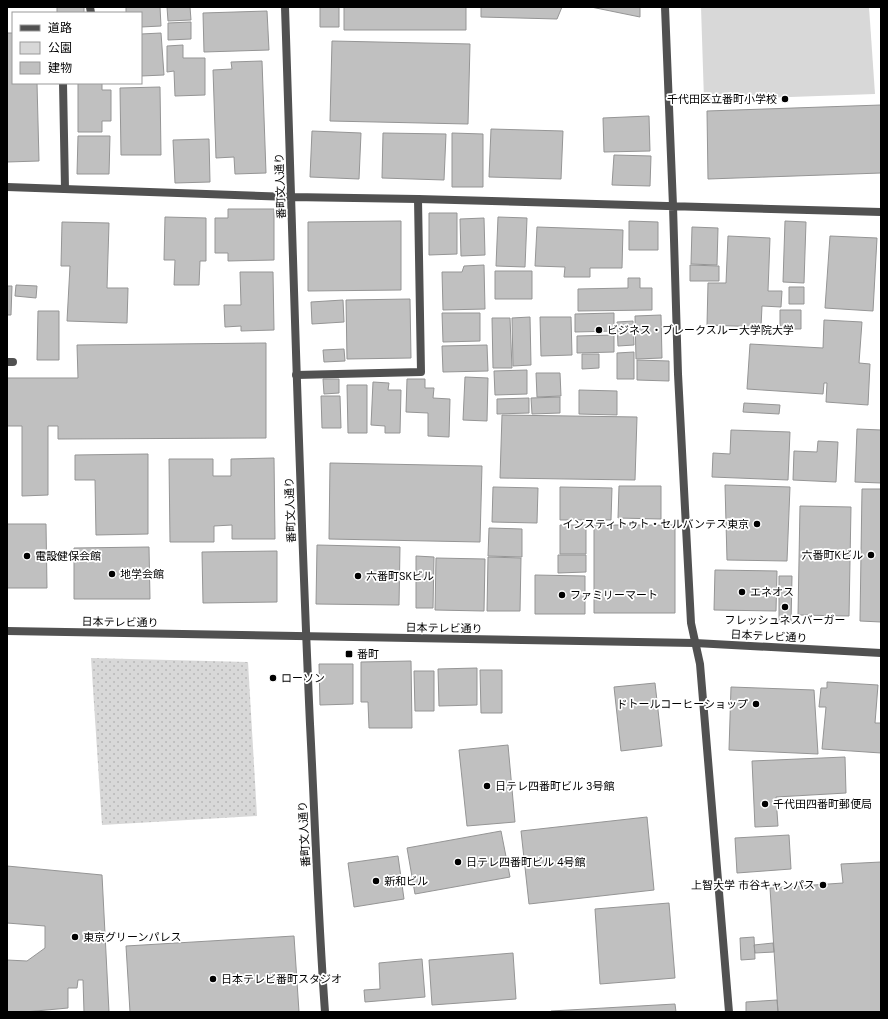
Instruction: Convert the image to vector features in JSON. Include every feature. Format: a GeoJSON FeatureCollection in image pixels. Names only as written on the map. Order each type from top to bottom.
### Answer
{"type":"FeatureCollection","features":[{"type":"Feature","properties":{"kind":"street","name":"番町文人通り"},"geometry":{"type":"LineString","coordinates":[[285,7],[292,197],[296,376],[306,637],[325,1012]]}},
{"type":"Feature","properties":{"kind":"street"},"geometry":{"type":"LineString","coordinates":[[665,7],[678,374],[690,616],[700,664],[729,1012]]}},
{"type":"Feature","properties":{"kind":"street"},"geometry":{"type":"LineString","coordinates":[[63,84],[65,188]]}},
{"type":"Feature","properties":{"kind":"street"},"geometry":{"type":"LineString","coordinates":[[7,187],[292,197],[418,199],[881,212]]}},
{"type":"Feature","properties":{"kind":"street"},"geometry":{"type":"LineString","coordinates":[[296,376],[421,372],[418,199]]}},
{"type":"Feature","properties":{"kind":"street","name":"日本テレビ通り"},"geometry":{"type":"LineString","coordinates":[[7,631],[695,643],[881,653]]}},
{"type":"Feature","properties":{"kind":"green space"},"geometry":{"type":"Polygon","coordinates":[[[701,7],[869,7],[875,94],[704,100],[701,7]]]}},
{"type":"Feature","properties":{"kind":"green space"},"geometry":{"type":"Polygon","coordinates":[[[91,658],[248,662],[257,816],[102,825],[91,658]]]}},
{"type":"Feature","properties":{"kind":"building"},"geometry":{"type":"Polygon","coordinates":[[[57,7],[84,7],[84,12],[57,12],[57,7]]]}},
{"type":"Feature","properties":{"kind":"building"},"geometry":{"type":"Polygon","coordinates":[[[126,7],[160,7],[161,26],[142,27],[142,12],[126,12],[126,7]]]}},
{"type":"Feature","properties":{"kind":"building"},"geometry":{"type":"Polygon","coordinates":[[[167,7],[190,7],[191,20],[168,21],[167,7]]]}},
{"type":"Feature","properties":{"kind":"building"},"geometry":{"type":"Polygon","coordinates":[[[320,7],[339,7],[339,27],[320,27],[320,7]]]}},
{"type":"Feature","properties":{"kind":"building"},"geometry":{"type":"Polygon","coordinates":[[[344,7],[466,7],[466,30],[344,30],[344,7]]]}},
{"type":"Feature","properties":{"kind":"building"},"geometry":{"type":"Polygon","coordinates":[[[481,7],[562,7],[557,19],[481,17],[481,7]]]}},
{"type":"Feature","properties":{"kind":"building"},"geometry":{"type":"Polygon","coordinates":[[[591,7],[640,7],[640,17],[591,7]]]}},
{"type":"Feature","properties":{"kind":"building"},"geometry":{"type":"Polygon","coordinates":[[[267,11],[269,50],[204,52],[203,13],[267,11]]]}},
{"type":"Feature","properties":{"kind":"building"},"geometry":{"type":"Polygon","coordinates":[[[191,22],[191,39],[168,40],[168,23],[191,22]]]}},
{"type":"Feature","properties":{"kind":"building"},"geometry":{"type":"Polygon","coordinates":[[[7,33],[12,33],[12,84],[37,84],[39,161],[7,162],[7,33]]]}},
{"type":"Feature","properties":{"kind":"building"},"geometry":{"type":"Polygon","coordinates":[[[161,33],[164,75],[142,76],[142,34],[161,33]]]}},
{"type":"Feature","properties":{"kind":"building"},"geometry":{"type":"Polygon","coordinates":[[[332,41],[470,44],[468,124],[330,121],[332,41]]]}},
{"type":"Feature","properties":{"kind":"building"},"geometry":{"type":"Polygon","coordinates":[[[183,45],[183,58],[205,58],[205,95],[175,96],[174,71],[167,72],[167,46],[183,45]]]}},
{"type":"Feature","properties":{"kind":"building"},"geometry":{"type":"Polygon","coordinates":[[[262,61],[266,173],[235,174],[234,157],[216,158],[213,70],[232,69],[231,62],[262,61]]]}},
{"type":"Feature","properties":{"kind":"building"},"geometry":{"type":"Polygon","coordinates":[[[78,84],[102,84],[102,90],[111,90],[111,121],[102,121],[102,132],[78,132],[78,84]]]}},
{"type":"Feature","properties":{"kind":"building"},"geometry":{"type":"Polygon","coordinates":[[[160,87],[161,155],[121,155],[120,88],[160,87]]]}},
{"type":"Feature","properties":{"kind":"building"},"geometry":{"type":"Polygon","coordinates":[[[881,105],[881,173],[708,179],[707,111],[881,105]]]}},
{"type":"Feature","properties":{"kind":"building"},"geometry":{"type":"Polygon","coordinates":[[[649,116],[650,151],[604,152],[603,118],[649,116]]]}},
{"type":"Feature","properties":{"kind":"building"},"geometry":{"type":"Polygon","coordinates":[[[491,129],[563,131],[561,179],[489,177],[491,129]]]}},
{"type":"Feature","properties":{"kind":"building"},"geometry":{"type":"Polygon","coordinates":[[[312,131],[361,133],[359,179],[310,177],[312,131]]]}},
{"type":"Feature","properties":{"kind":"building"},"geometry":{"type":"Polygon","coordinates":[[[383,133],[446,134],[444,180],[382,178],[383,133]]]}},
{"type":"Feature","properties":{"kind":"building"},"geometry":{"type":"Polygon","coordinates":[[[452,133],[483,134],[483,187],[452,187],[452,133]]]}},
{"type":"Feature","properties":{"kind":"building"},"geometry":{"type":"Polygon","coordinates":[[[78,136],[110,136],[109,174],[77,174],[78,136]]]}},
{"type":"Feature","properties":{"kind":"building"},"geometry":{"type":"Polygon","coordinates":[[[209,139],[210,182],[175,183],[173,140],[209,139]]]}},
{"type":"Feature","properties":{"kind":"building"},"geometry":{"type":"Polygon","coordinates":[[[614,155],[651,156],[650,186],[612,185],[614,155]]]}},
{"type":"Feature","properties":{"kind":"building"},"geometry":{"type":"Polygon","coordinates":[[[228,209],[274,209],[274,260],[228,261],[228,253],[215,253],[215,218],[228,218],[228,209]]]}},
{"type":"Feature","properties":{"kind":"building"},"geometry":{"type":"Polygon","coordinates":[[[429,213],[457,213],[457,254],[429,255],[429,213]]]}},
{"type":"Feature","properties":{"kind":"building"},"geometry":{"type":"Polygon","coordinates":[[[165,217],[206,218],[206,261],[200,261],[199,285],[174,285],[175,260],[164,260],[165,217]]]}},
{"type":"Feature","properties":{"kind":"building"},"geometry":{"type":"Polygon","coordinates":[[[498,217],[527,218],[525,267],[496,266],[498,217]]]}},
{"type":"Feature","properties":{"kind":"building"},"geometry":{"type":"Polygon","coordinates":[[[484,218],[485,255],[461,256],[460,219],[484,218]]]}},
{"type":"Feature","properties":{"kind":"building"},"geometry":{"type":"Polygon","coordinates":[[[401,221],[401,290],[308,291],[308,222],[401,221]]]}},
{"type":"Feature","properties":{"kind":"building"},"geometry":{"type":"Polygon","coordinates":[[[629,221],[658,222],[658,250],[629,250],[629,221]]]}},
{"type":"Feature","properties":{"kind":"building"},"geometry":{"type":"Polygon","coordinates":[[[785,221],[806,222],[804,283],[783,282],[785,221]]]}},
{"type":"Feature","properties":{"kind":"building"},"geometry":{"type":"Polygon","coordinates":[[[62,222],[109,223],[107,288],[128,288],[127,323],[67,321],[70,266],[61,266],[62,222]]]}},
{"type":"Feature","properties":{"kind":"building"},"geometry":{"type":"Polygon","coordinates":[[[537,227],[623,230],[622,268],[590,268],[590,277],[564,277],[565,267],[535,266],[537,227]]]}},
{"type":"Feature","properties":{"kind":"building"},"geometry":{"type":"Polygon","coordinates":[[[692,227],[718,228],[717,265],[691,264],[692,227]]]}},
{"type":"Feature","properties":{"kind":"building"},"geometry":{"type":"Polygon","coordinates":[[[728,236],[770,238],[768,291],[782,291],[781,307],[762,306],[761,327],[707,325],[708,283],[726,283],[728,236]]]}},
{"type":"Feature","properties":{"kind":"building"},"geometry":{"type":"Polygon","coordinates":[[[830,236],[877,238],[873,311],[825,308],[830,236]]]}},
{"type":"Feature","properties":{"kind":"building"},"geometry":{"type":"Polygon","coordinates":[[[484,265],[485,309],[443,310],[442,272],[462,272],[464,266],[484,265]]]}},
{"type":"Feature","properties":{"kind":"building"},"geometry":{"type":"Polygon","coordinates":[[[690,265],[719,266],[719,281],[690,281],[690,265]]]}},
{"type":"Feature","properties":{"kind":"building"},"geometry":{"type":"Polygon","coordinates":[[[495,271],[532,271],[532,299],[495,299],[495,271]]]}},
{"type":"Feature","properties":{"kind":"building"},"geometry":{"type":"Polygon","coordinates":[[[240,272],[273,272],[274,330],[241,331],[241,326],[225,327],[224,305],[241,305],[240,272]]]}},
{"type":"Feature","properties":{"kind":"building"},"geometry":{"type":"Polygon","coordinates":[[[628,278],[640,278],[640,288],[652,288],[652,310],[578,311],[578,289],[628,288],[628,278]]]}},
{"type":"Feature","properties":{"kind":"building"},"geometry":{"type":"Polygon","coordinates":[[[16,285],[37,286],[36,298],[15,296],[16,285]]]}},
{"type":"Feature","properties":{"kind":"building"},"geometry":{"type":"Polygon","coordinates":[[[7,286],[12,286],[11,315],[7,315],[7,286]]]}},
{"type":"Feature","properties":{"kind":"building"},"geometry":{"type":"Polygon","coordinates":[[[789,287],[804,287],[804,304],[789,304],[789,287]]]}},
{"type":"Feature","properties":{"kind":"building"},"geometry":{"type":"Polygon","coordinates":[[[410,299],[411,358],[347,359],[346,300],[410,299]]]}},
{"type":"Feature","properties":{"kind":"building"},"geometry":{"type":"Polygon","coordinates":[[[343,300],[344,322],[312,324],[311,302],[343,300]]]}},
{"type":"Feature","properties":{"kind":"building"},"geometry":{"type":"Polygon","coordinates":[[[780,310],[801,310],[801,329],[780,329],[780,310]]]}},
{"type":"Feature","properties":{"kind":"building"},"geometry":{"type":"Polygon","coordinates":[[[38,311],[59,311],[59,360],[37,360],[38,311]]]}},
{"type":"Feature","properties":{"kind":"building"},"geometry":{"type":"Polygon","coordinates":[[[442,313],[480,313],[480,341],[443,342],[442,313]]]}},
{"type":"Feature","properties":{"kind":"building"},"geometry":{"type":"Polygon","coordinates":[[[614,313],[614,331],[575,332],[575,314],[614,313]]]}},
{"type":"Feature","properties":{"kind":"building"},"geometry":{"type":"Polygon","coordinates":[[[661,315],[662,358],[636,359],[635,316],[661,315]]]}},
{"type":"Feature","properties":{"kind":"building"},"geometry":{"type":"Polygon","coordinates":[[[530,317],[531,365],[513,366],[512,318],[530,317]]]}},
{"type":"Feature","properties":{"kind":"building"},"geometry":{"type":"Polygon","coordinates":[[[540,317],[571,317],[572,355],[541,356],[540,317]]]}},
{"type":"Feature","properties":{"kind":"building"},"geometry":{"type":"Polygon","coordinates":[[[492,318],[510,318],[512,368],[493,368],[492,318]]]}},
{"type":"Feature","properties":{"kind":"building"},"geometry":{"type":"Polygon","coordinates":[[[824,320],[862,322],[859,363],[870,364],[868,405],[826,402],[827,383],[824,383],[823,394],[747,389],[750,344],[823,348],[824,320]]]}},
{"type":"Feature","properties":{"kind":"building"},"geometry":{"type":"Polygon","coordinates":[[[633,321],[634,345],[618,346],[617,322],[633,321]]]}},
{"type":"Feature","properties":{"kind":"building"},"geometry":{"type":"Polygon","coordinates":[[[614,335],[614,352],[577,353],[577,336],[614,335]]]}},
{"type":"Feature","properties":{"kind":"building"},"geometry":{"type":"Polygon","coordinates":[[[266,343],[266,438],[58,439],[58,426],[48,426],[48,495],[22,496],[22,426],[7,426],[7,378],[78,378],[77,345],[266,343]]]}},
{"type":"Feature","properties":{"kind":"building"},"geometry":{"type":"Polygon","coordinates":[[[487,345],[488,371],[443,372],[442,346],[487,345]]]}},
{"type":"Feature","properties":{"kind":"building"},"geometry":{"type":"Polygon","coordinates":[[[344,349],[345,361],[324,362],[323,350],[344,349]]]}},
{"type":"Feature","properties":{"kind":"building"},"geometry":{"type":"Polygon","coordinates":[[[634,352],[634,379],[617,379],[617,353],[634,352]]]}},
{"type":"Feature","properties":{"kind":"building"},"geometry":{"type":"Polygon","coordinates":[[[582,354],[599,354],[599,368],[582,369],[582,354]]]}},
{"type":"Feature","properties":{"kind":"building"},"geometry":{"type":"Polygon","coordinates":[[[637,360],[669,361],[669,381],[637,380],[637,360]]]}},
{"type":"Feature","properties":{"kind":"building"},"geometry":{"type":"Polygon","coordinates":[[[527,370],[527,394],[495,395],[494,371],[527,370]]]}},
{"type":"Feature","properties":{"kind":"building"},"geometry":{"type":"Polygon","coordinates":[[[536,373],[560,373],[561,396],[537,397],[536,373]]]}},
{"type":"Feature","properties":{"kind":"building"},"geometry":{"type":"Polygon","coordinates":[[[465,377],[488,378],[487,421],[463,420],[465,377]]]}},
{"type":"Feature","properties":{"kind":"building"},"geometry":{"type":"Polygon","coordinates":[[[323,379],[339,379],[339,393],[324,394],[323,379]]]}},
{"type":"Feature","properties":{"kind":"building"},"geometry":{"type":"Polygon","coordinates":[[[407,379],[425,379],[425,388],[434,388],[433,398],[450,399],[449,437],[428,436],[428,413],[406,412],[407,379]]]}},
{"type":"Feature","properties":{"kind":"building"},"geometry":{"type":"Polygon","coordinates":[[[373,382],[389,383],[388,390],[401,390],[400,433],[385,433],[385,426],[371,425],[373,382]]]}},
{"type":"Feature","properties":{"kind":"building"},"geometry":{"type":"Polygon","coordinates":[[[347,385],[367,385],[367,433],[348,433],[347,385]]]}},
{"type":"Feature","properties":{"kind":"building"},"geometry":{"type":"Polygon","coordinates":[[[579,390],[617,391],[617,415],[579,414],[579,390]]]}},
{"type":"Feature","properties":{"kind":"building"},"geometry":{"type":"Polygon","coordinates":[[[321,396],[340,396],[341,428],[322,428],[321,396]]]}},
{"type":"Feature","properties":{"kind":"building"},"geometry":{"type":"Polygon","coordinates":[[[560,397],[560,413],[532,414],[531,398],[560,397]]]}},
{"type":"Feature","properties":{"kind":"building"},"geometry":{"type":"Polygon","coordinates":[[[529,398],[529,413],[497,414],[497,399],[529,398]]]}},
{"type":"Feature","properties":{"kind":"building"},"geometry":{"type":"Polygon","coordinates":[[[744,403],[780,405],[779,414],[743,412],[744,403]]]}},
{"type":"Feature","properties":{"kind":"building"},"geometry":{"type":"Polygon","coordinates":[[[502,415],[637,417],[635,480],[500,478],[502,415]]]}},
{"type":"Feature","properties":{"kind":"building"},"geometry":{"type":"Polygon","coordinates":[[[857,429],[881,430],[881,483],[855,482],[857,429]]]}},
{"type":"Feature","properties":{"kind":"building"},"geometry":{"type":"Polygon","coordinates":[[[731,430],[790,432],[788,480],[712,477],[713,453],[730,454],[731,430]]]}},
{"type":"Feature","properties":{"kind":"building"},"geometry":{"type":"Polygon","coordinates":[[[818,441],[838,442],[836,482],[793,480],[794,451],[817,452],[818,441]]]}},
{"type":"Feature","properties":{"kind":"building"},"geometry":{"type":"Polygon","coordinates":[[[148,454],[148,534],[96,535],[95,480],[75,480],[75,455],[148,454]]]}},
{"type":"Feature","properties":{"kind":"building"},"geometry":{"type":"Polygon","coordinates":[[[274,458],[275,539],[232,539],[232,525],[214,526],[214,542],[170,542],[169,459],[213,459],[213,476],[231,476],[231,459],[274,458]]]}},
{"type":"Feature","properties":{"kind":"building"},"geometry":{"type":"Polygon","coordinates":[[[330,463],[482,466],[480,542],[329,539],[330,463]]]}},
{"type":"Feature","properties":{"kind":"building","name":"インスティトゥト・セルバンテス東京"},"geometry":{"type":"Polygon","coordinates":[[[725,485],[790,487],[787,561],[727,560],[725,485]]]}},
{"type":"Feature","properties":{"kind":"building"},"geometry":{"type":"Polygon","coordinates":[[[619,486],[661,486],[661,519],[618,518],[619,486]]]}},
{"type":"Feature","properties":{"kind":"building"},"geometry":{"type":"Polygon","coordinates":[[[493,487],[538,488],[537,523],[492,522],[493,487]]]}},
{"type":"Feature","properties":{"kind":"building"},"geometry":{"type":"Polygon","coordinates":[[[560,487],[612,488],[611,520],[560,520],[560,487]]]}},
{"type":"Feature","properties":{"kind":"building","name":"六番町Kビル"},"geometry":{"type":"Polygon","coordinates":[[[862,489],[881,489],[881,622],[860,621],[862,489]]]}},
{"type":"Feature","properties":{"kind":"building"},"geometry":{"type":"Polygon","coordinates":[[[800,506],[851,507],[849,616],[798,615],[800,506]]]}},
{"type":"Feature","properties":{"kind":"building","name":"電設健保会館"},"geometry":{"type":"Polygon","coordinates":[[[7,524],[46,524],[47,588],[7,588],[7,524]]]}},
{"type":"Feature","properties":{"kind":"building"},"geometry":{"type":"Polygon","coordinates":[[[560,525],[586,525],[586,554],[560,554],[560,525]]]}},
{"type":"Feature","properties":{"kind":"building"},"geometry":{"type":"Polygon","coordinates":[[[594,525],[675,525],[675,613],[594,613],[594,525]]]}},
{"type":"Feature","properties":{"kind":"building"},"geometry":{"type":"Polygon","coordinates":[[[489,528],[522,529],[522,557],[488,556],[489,528]]]}},
{"type":"Feature","properties":{"kind":"building","name":"六番町SKビル"},"geometry":{"type":"Polygon","coordinates":[[[317,545],[400,547],[399,605],[316,604],[317,545]]]}},
{"type":"Feature","properties":{"kind":"building","name":"地学会館"},"geometry":{"type":"Polygon","coordinates":[[[149,547],[150,599],[74,599],[74,548],[149,547]]]}},
{"type":"Feature","properties":{"kind":"building"},"geometry":{"type":"Polygon","coordinates":[[[277,551],[277,602],[203,603],[202,552],[277,551]]]}},
{"type":"Feature","properties":{"kind":"building"},"geometry":{"type":"Polygon","coordinates":[[[558,555],[586,555],[586,572],[558,573],[558,555]]]}},
{"type":"Feature","properties":{"kind":"building"},"geometry":{"type":"Polygon","coordinates":[[[416,556],[434,557],[433,608],[416,608],[416,556]]]}},
{"type":"Feature","properties":{"kind":"building"},"geometry":{"type":"Polygon","coordinates":[[[488,557],[521,558],[520,611],[487,611],[488,557]]]}},
{"type":"Feature","properties":{"kind":"building"},"geometry":{"type":"Polygon","coordinates":[[[436,558],[485,559],[484,611],[435,610],[436,558]]]}},
{"type":"Feature","properties":{"kind":"building"},"geometry":{"type":"Polygon","coordinates":[[[715,570],[777,571],[776,611],[714,610],[715,570]]]}},
{"type":"Feature","properties":{"kind":"building"},"geometry":{"type":"Polygon","coordinates":[[[535,575],[585,576],[585,614],[535,614],[535,575]]]}},
{"type":"Feature","properties":{"kind":"building"},"geometry":{"type":"Polygon","coordinates":[[[779,576],[792,576],[791,623],[779,623],[779,576]]]}},
{"type":"Feature","properties":{"kind":"building"},"geometry":{"type":"Polygon","coordinates":[[[411,661],[412,728],[369,728],[368,702],[361,702],[361,662],[411,661]]]}},
{"type":"Feature","properties":{"kind":"building"},"geometry":{"type":"Polygon","coordinates":[[[319,664],[353,664],[353,704],[320,705],[319,664]]]}},
{"type":"Feature","properties":{"kind":"building"},"geometry":{"type":"Polygon","coordinates":[[[477,668],[477,705],[439,706],[438,669],[477,668]]]}},
{"type":"Feature","properties":{"kind":"building"},"geometry":{"type":"Polygon","coordinates":[[[480,670],[502,670],[502,713],[481,713],[480,670]]]}},
{"type":"Feature","properties":{"kind":"building"},"geometry":{"type":"Polygon","coordinates":[[[414,671],[434,671],[434,711],[415,711],[414,671]]]}},
{"type":"Feature","properties":{"kind":"building"},"geometry":{"type":"Polygon","coordinates":[[[827,682],[878,685],[875,723],[881,723],[881,753],[822,749],[826,707],[819,707],[821,688],[827,688],[827,682]]]}},
{"type":"Feature","properties":{"kind":"building"},"geometry":{"type":"Polygon","coordinates":[[[655,683],[662,746],[621,751],[614,687],[655,683]]]}},
{"type":"Feature","properties":{"kind":"building"},"geometry":{"type":"Polygon","coordinates":[[[731,687],[814,690],[818,754],[729,750],[731,687]]]}},
{"type":"Feature","properties":{"kind":"building","name":"日テレ四番町ビル 3号館"},"geometry":{"type":"Polygon","coordinates":[[[508,745],[515,822],[467,826],[459,750],[508,745]]]}},
{"type":"Feature","properties":{"kind":"building"},"geometry":{"type":"Polygon","coordinates":[[[845,757],[846,793],[776,797],[778,826],[755,827],[752,761],[845,757]]]}},
{"type":"Feature","properties":{"kind":"building"},"geometry":{"type":"Polygon","coordinates":[[[647,817],[654,890],[529,904],[521,831],[647,817]]]}},
{"type":"Feature","properties":{"kind":"building","name":"日テレ四番町ビル 4号館"},"geometry":{"type":"Polygon","coordinates":[[[501,831],[510,877],[415,894],[407,848],[501,831]]]}},
{"type":"Feature","properties":{"kind":"building"},"geometry":{"type":"Polygon","coordinates":[[[789,835],[791,869],[737,873],[735,838],[789,835]]]}},
{"type":"Feature","properties":{"kind":"building","name":"新和ビル"},"geometry":{"type":"Polygon","coordinates":[[[398,856],[404,899],[354,907],[348,863],[398,856]]]}},
{"type":"Feature","properties":{"kind":"building"},"geometry":{"type":"Polygon","coordinates":[[[881,862],[881,1012],[778,1012],[770,888],[843,883],[841,864],[881,862]]]}},
{"type":"Feature","properties":{"kind":"building","name":"東京グリーンパレス"},"geometry":{"type":"Polygon","coordinates":[[[7,866],[102,875],[109,1012],[84,1012],[83,980],[78,980],[77,988],[68,988],[68,1008],[7,1012],[7,960],[27,961],[45,948],[45,926],[7,923],[7,866]]]}},
{"type":"Feature","properties":{"kind":"building"},"geometry":{"type":"Polygon","coordinates":[[[669,903],[675,978],[600,984],[595,909],[669,903]]]}},
{"type":"Feature","properties":{"kind":"building","name":"日本テレビ番町スタジオ"},"geometry":{"type":"Polygon","coordinates":[[[294,936],[299,1012],[130,1012],[126,946],[294,936]]]}},
{"type":"Feature","properties":{"kind":"building"},"geometry":{"type":"Polygon","coordinates":[[[754,937],[755,959],[741,960],[740,938],[754,937]]]}},
{"type":"Feature","properties":{"kind":"building"},"geometry":{"type":"Polygon","coordinates":[[[773,943],[774,952],[755,953],[754,945],[773,943]]]}},
{"type":"Feature","properties":{"kind":"building"},"geometry":{"type":"Polygon","coordinates":[[[513,953],[516,999],[432,1005],[429,960],[513,953]]]}},
{"type":"Feature","properties":{"kind":"building"},"geometry":{"type":"Polygon","coordinates":[[[422,959],[425,997],[365,1002],[364,990],[380,989],[379,963],[422,959]]]}},
{"type":"Feature","properties":{"kind":"building"},"geometry":{"type":"Polygon","coordinates":[[[777,1000],[778,1012],[746,1012],[746,1002],[777,1000]]]}},
{"type":"Feature","properties":{"kind":"building"},"geometry":{"type":"Polygon","coordinates":[[[675,1004],[676,1012],[551,1012],[551,1011],[675,1004]]]}},
{"type":"Feature","properties":{"kind":"place","name":"千代田区立番町小学校"},"geometry":{"type":"Point","coordinates":[785,99]}},
{"type":"Feature","properties":{"kind":"place","name":"ビジネス・ブレークスルー大学院大学"},"geometry":{"type":"Point","coordinates":[599,330]}},
{"type":"Feature","properties":{"kind":"place","name":"インスティトゥト・セルバンテス東京"},"geometry":{"type":"Point","coordinates":[757,524]}},
{"type":"Feature","properties":{"kind":"place","name":"六番町Kビル"},"geometry":{"type":"Point","coordinates":[871,555]}},
{"type":"Feature","properties":{"kind":"place","name":"電設健保会館"},"geometry":{"type":"Point","coordinates":[27,556]}},
{"type":"Feature","properties":{"kind":"place","name":"地学会館"},"geometry":{"type":"Point","coordinates":[112,574]}},
{"type":"Feature","properties":{"kind":"place","name":"六番町SKビル"},"geometry":{"type":"Point","coordinates":[358,576]}},
{"type":"Feature","properties":{"kind":"place","name":"エネオス"},"geometry":{"type":"Point","coordinates":[742,592]}},
{"type":"Feature","properties":{"kind":"place","name":"ファミリーマート"},"geometry":{"type":"Point","coordinates":[562,595]}},
{"type":"Feature","properties":{"kind":"place","name":"フレッシュネスバーガー"},"geometry":{"type":"Point","coordinates":[785,607]}},
{"type":"Feature","properties":{"kind":"place","name":"番町"},"geometry":{"type":"Point","coordinates":[349,654]}},
{"type":"Feature","properties":{"kind":"place","name":"ローソン"},"geometry":{"type":"Point","coordinates":[273,678]}},
{"type":"Feature","properties":{"kind":"place","name":"ドトールコーヒーショップ"},"geometry":{"type":"Point","coordinates":[756,704]}},
{"type":"Feature","properties":{"kind":"place","name":"日テレ四番町ビル 3号館"},"geometry":{"type":"Point","coordinates":[487,786]}},
{"type":"Feature","properties":{"kind":"place","name":"千代田四番町郵便局"},"geometry":{"type":"Point","coordinates":[765,804]}},
{"type":"Feature","properties":{"kind":"place","name":"日テレ四番町ビル 4号館"},"geometry":{"type":"Point","coordinates":[458,862]}},
{"type":"Feature","properties":{"kind":"place","name":"新和ビル"},"geometry":{"type":"Point","coordinates":[376,881]}},
{"type":"Feature","properties":{"kind":"place","name":"上智大学 市谷キャンパス"},"geometry":{"type":"Point","coordinates":[823,885]}},
{"type":"Feature","properties":{"kind":"place","name":"東京グリーンパレス"},"geometry":{"type":"Point","coordinates":[75,937]}},
{"type":"Feature","properties":{"kind":"place","name":"日本テレビ番町スタジオ"},"geometry":{"type":"Point","coordinates":[213,979]}}]}
